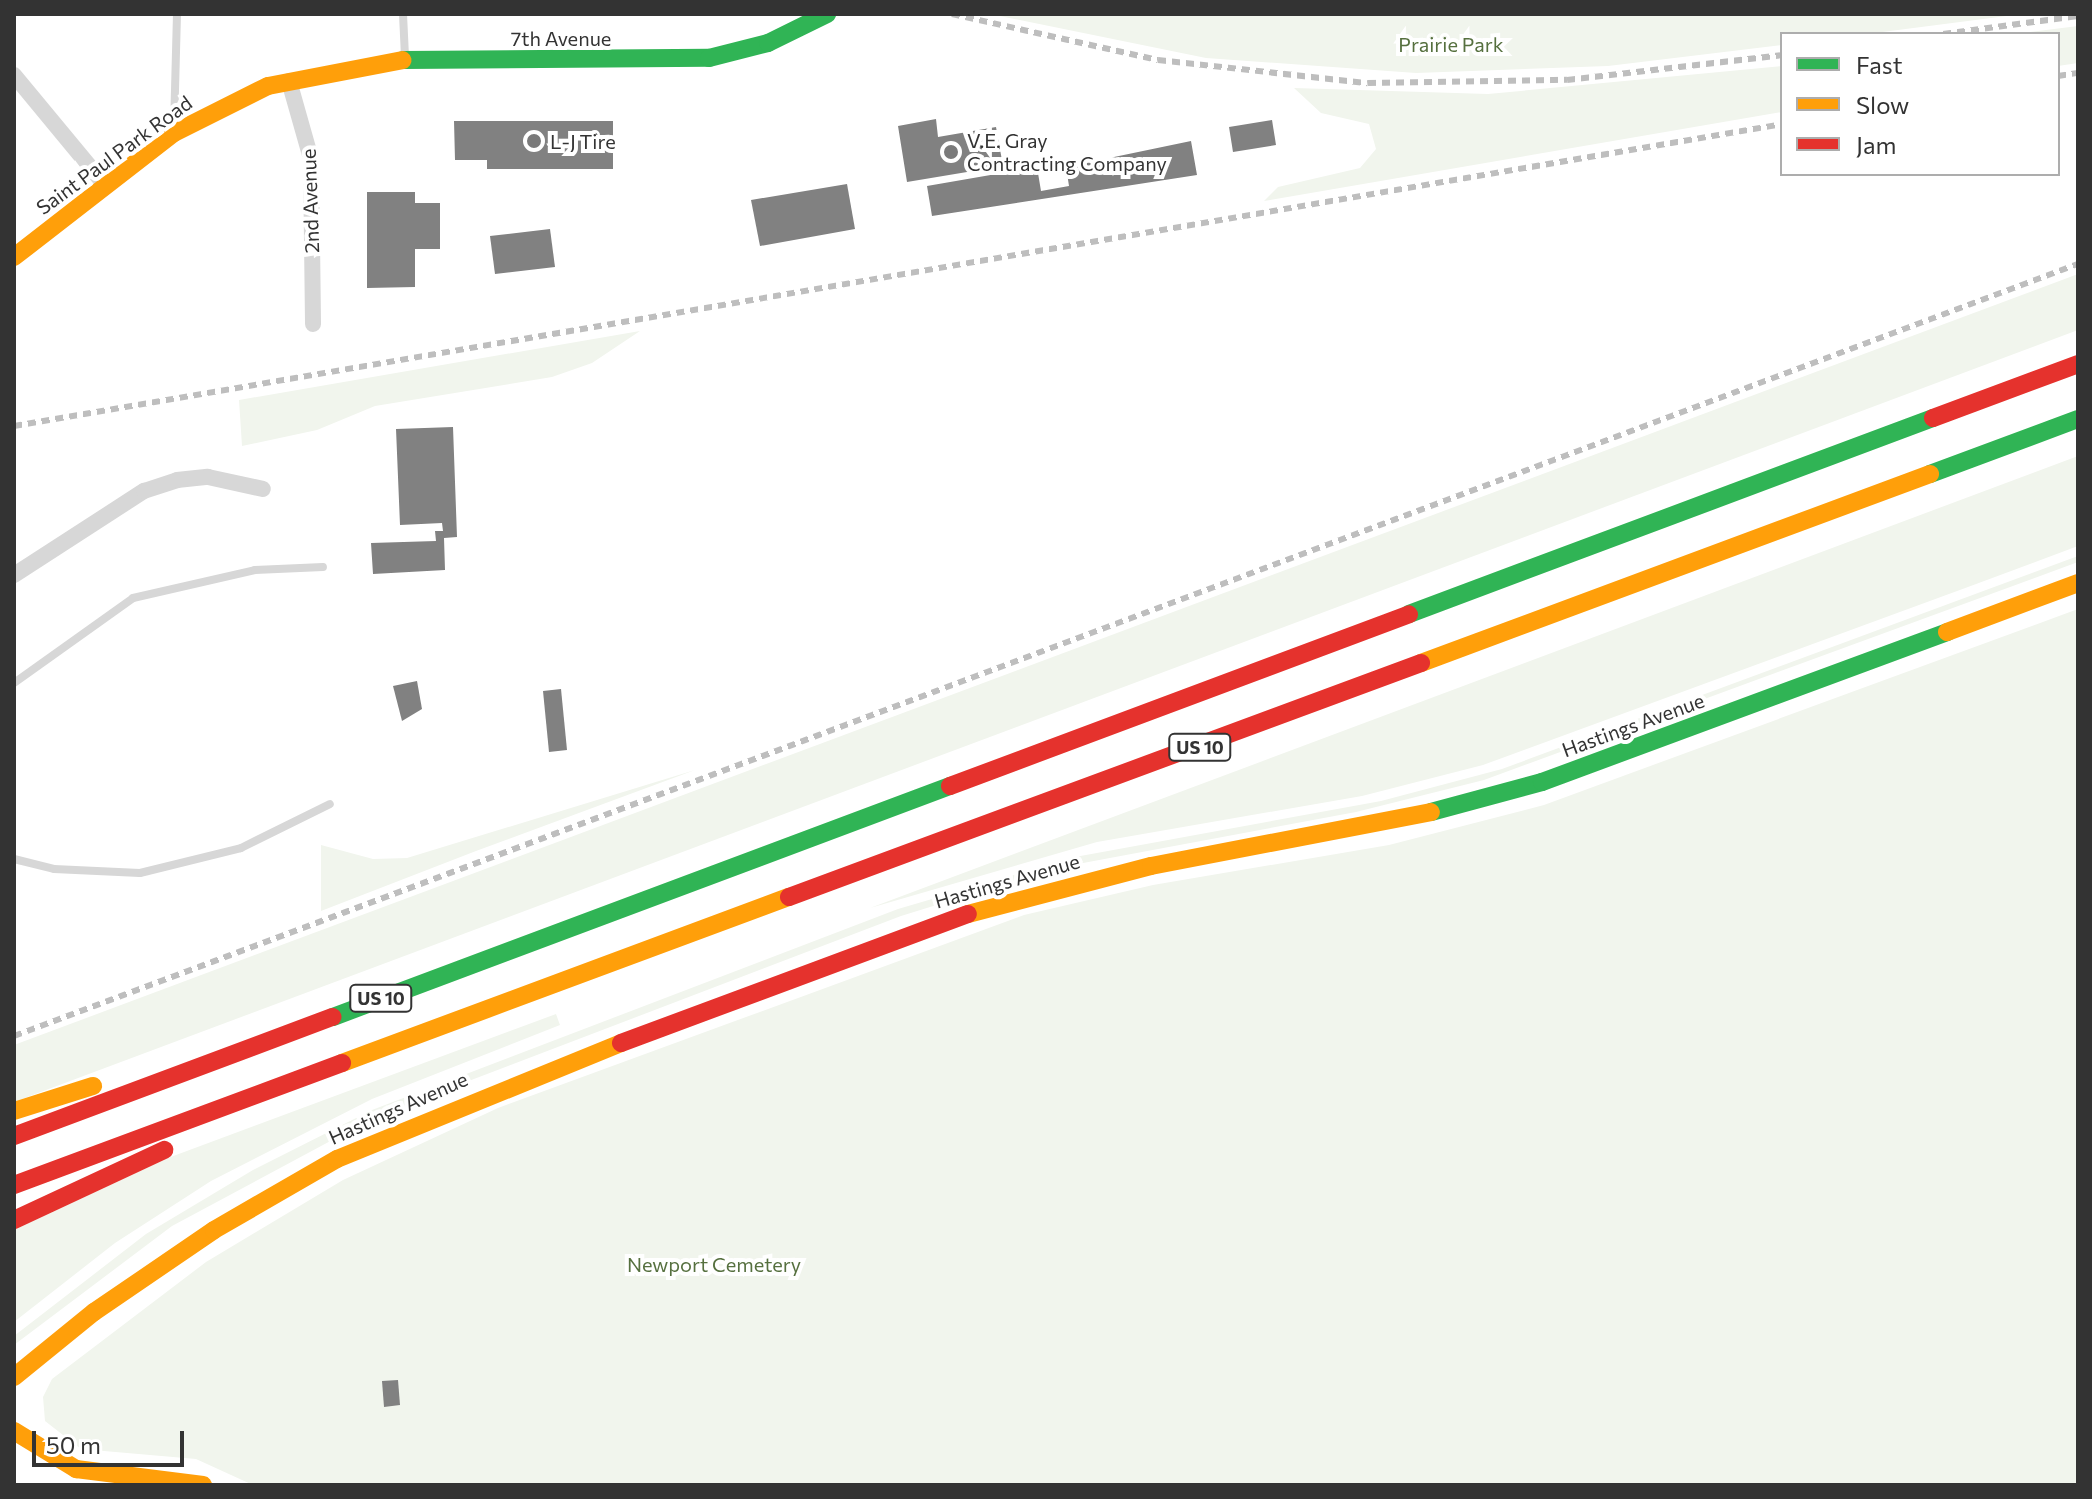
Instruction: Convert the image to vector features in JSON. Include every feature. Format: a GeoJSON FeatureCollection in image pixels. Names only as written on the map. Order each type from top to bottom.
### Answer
{"type":"FeatureCollection","features":[{"type":"Feature","properties":{"kind":"main road","name":"7th Avenue"},"geometry":{"type":"LineString","coordinates":[[289,81],[405,60],[698,59],[768,43],[827,14]]}},
{"type":"Feature","properties":{"kind":"main road","name":"Saint Paul Park Road"},"geometry":{"type":"LineString","coordinates":[[14,257],[174,133],[230,102],[289,81]]}},
{"type":"Feature","properties":{"kind":"main road","name":"US 10"},"geometry":{"type":"LineString","coordinates":[[14,1136],[2078,364]]}},
{"type":"Feature","properties":{"kind":"main road","name":"US 10"},"geometry":{"type":"LineString","coordinates":[[14,1185],[322,1074],[2078,419]]}},
{"type":"Feature","properties":{"kind":"main road","name":"Hastings Avenue"},"geometry":{"type":"LineString","coordinates":[[14,1377],[121,1292],[227,1221],[337,1159],[496,1089],[989,906],[1151,866],[1397,821],[1542,782],[2078,583]]}},
{"type":"Feature","properties":{"kind":"main road"},"geometry":{"type":"LineString","coordinates":[[14,1111],[510,933],[749,860]]}},
{"type":"Feature","properties":{"kind":"main road"},"geometry":{"type":"LineString","coordinates":[[14,1220],[120,1168],[287,1101],[322,1074]]}},
{"type":"Feature","properties":{"kind":"main road"},"geometry":{"type":"LineString","coordinates":[[14,1431],[76,1469],[203,1485]]}},
{"type":"Feature","properties":{"kind":"street"},"geometry":{"type":"LineString","coordinates":[[14,75],[105,185]]}},
{"type":"Feature","properties":{"kind":"street","name":"2nd Avenue"},"geometry":{"type":"LineString","coordinates":[[289,81],[311,159],[313,324]]}},
{"type":"Feature","properties":{"kind":"street"},"geometry":{"type":"LineString","coordinates":[[14,575],[144,491],[177,480],[208,477],[263,489]]}},
{"type":"Feature","properties":{"kind":"lane"},"geometry":{"type":"LineString","coordinates":[[174,133],[177,14]]}},
{"type":"Feature","properties":{"kind":"lane"},"geometry":{"type":"LineString","coordinates":[[403,14],[405,60]]}},
{"type":"Feature","properties":{"kind":"lane"},"geometry":{"type":"LineString","coordinates":[[14,683],[133,598],[255,570],[323,567]]}},
{"type":"Feature","properties":{"kind":"lane"},"geometry":{"type":"LineString","coordinates":[[14,859],[54,869],[140,873],[241,848],[330,804]]}},
{"type":"Feature","properties":{"kind":"green space","name":"Prairie Park"},"geometry":{"type":"Polygon","coordinates":[[[990,14],[2022,14],[1882,32],[1780,32],[1780,45],[1608,66],[1416,73],[1206,58],[990,14]]]}},
{"type":"Feature","properties":{"kind":"green space"},"geometry":{"type":"Polygon","coordinates":[[[2078,26],[2078,63],[2060,66],[2060,32],[2031,32],[2078,26]]]}},
{"type":"Feature","properties":{"kind":"green space"},"geometry":{"type":"Polygon","coordinates":[[[1780,66],[1780,112],[1264,201],[1278,187],[1360,168],[1376,149],[1369,124],[1321,113],[1294,88],[1488,94],[1780,66]]]}},
{"type":"Feature","properties":{"kind":"green space"},"geometry":{"type":"Polygon","coordinates":[[[2078,274],[2078,330],[14,1102],[14,1045],[2078,274]]]}},
{"type":"Feature","properties":{"kind":"green space"},"geometry":{"type":"Polygon","coordinates":[[[640,331],[592,363],[552,377],[375,406],[317,430],[242,446],[239,400],[640,331]]]}},
{"type":"Feature","properties":{"kind":"green space"},"geometry":{"type":"Polygon","coordinates":[[[2078,456],[2078,546],[1483,765],[1362,796],[1097,842],[870,908],[2078,456]]]}},
{"type":"Feature","properties":{"kind":"green space"},"geometry":{"type":"Polygon","coordinates":[[[2078,556],[2078,562],[1484,780],[1356,812],[1067,866],[1065,860],[1381,801],[1502,769],[2078,556]]]}},
{"type":"Feature","properties":{"kind":"green space","name":"Newport Cemetery"},"geometry":{"type":"Polygon","coordinates":[[[2078,609],[2078,1485],[253,1485],[196,1459],[81,1449],[45,1421],[43,1397],[52,1379],[206,1262],[343,1180],[498,1108],[1024,915],[1153,885],[1389,845],[1544,805],[2078,609]]]}},
{"type":"Feature","properties":{"kind":"green space"},"geometry":{"type":"Polygon","coordinates":[[[695,770],[321,911],[321,845],[373,859],[407,858],[695,770]]]}},
{"type":"Feature","properties":{"kind":"green space"},"geometry":{"type":"Polygon","coordinates":[[[1055,863],[1056,868],[901,916],[377,1116],[172,1226],[14,1345],[14,1336],[146,1234],[253,1170],[372,1110],[898,909],[1055,863]]]}},
{"type":"Feature","properties":{"kind":"green space"},"geometry":{"type":"Polygon","coordinates":[[[556,1014],[560,1025],[372,1099],[211,1181],[115,1243],[14,1322],[14,1230],[168,1158],[556,1014]]]}},
{"type":"Feature","properties":{"kind":"building","name":"V.E. Gray Contracting Company"},"geometry":{"type":"Polygon","coordinates":[[[936,119],[938,137],[996,127],[1003,166],[907,182],[898,126],[936,119]]]}},
{"type":"Feature","properties":{"kind":"building"},"geometry":{"type":"Polygon","coordinates":[[[1272,120],[1276,145],[1233,152],[1229,127],[1272,120]]]}},
{"type":"Feature","properties":{"kind":"building","name":"L-J Tire"},"geometry":{"type":"Polygon","coordinates":[[[454,121],[613,121],[613,169],[487,169],[487,160],[455,160],[454,121]]]}},
{"type":"Feature","properties":{"kind":"building"},"geometry":{"type":"Polygon","coordinates":[[[1191,141],[1197,175],[932,216],[927,186],[1037,167],[1041,191],[1069,186],[1066,167],[1191,141]]]}},
{"type":"Feature","properties":{"kind":"building"},"geometry":{"type":"Polygon","coordinates":[[[847,184],[855,229],[760,246],[751,200],[847,184]]]}},
{"type":"Feature","properties":{"kind":"building"},"geometry":{"type":"Polygon","coordinates":[[[367,192],[415,192],[415,203],[440,203],[440,249],[415,249],[415,287],[367,288],[367,192]]]}},
{"type":"Feature","properties":{"kind":"building"},"geometry":{"type":"Polygon","coordinates":[[[550,229],[555,267],[495,274],[490,236],[550,229]]]}},
{"type":"Feature","properties":{"kind":"building"},"geometry":{"type":"Polygon","coordinates":[[[453,427],[457,537],[444,538],[445,570],[373,574],[371,543],[436,541],[435,531],[443,531],[442,523],[400,525],[396,429],[453,427]]]}},
{"type":"Feature","properties":{"kind":"building"},"geometry":{"type":"Polygon","coordinates":[[[417,681],[422,709],[402,721],[393,686],[417,681]]]}},
{"type":"Feature","properties":{"kind":"building"},"geometry":{"type":"Polygon","coordinates":[[[561,689],[567,750],[549,752],[543,691],[561,689]]]}},
{"type":"Feature","properties":{"kind":"building"},"geometry":{"type":"Polygon","coordinates":[[[398,1380],[400,1405],[384,1407],[382,1381],[398,1380]]]}},
{"type":"Feature","properties":{"kind":"railway"},"geometry":{"type":"LineString","coordinates":[[952,14],[1158,60],[1368,83],[1567,80],[1780,55]]}},
{"type":"Feature","properties":{"kind":"railway"},"geometry":{"type":"LineString","coordinates":[[1958,32],[2078,16]]}},
{"type":"Feature","properties":{"kind":"railway"},"geometry":{"type":"LineString","coordinates":[[2060,76],[2078,73]]}},
{"type":"Feature","properties":{"kind":"railway"},"geometry":{"type":"LineString","coordinates":[[14,426],[1780,124]]}},
{"type":"Feature","properties":{"kind":"railway"},"geometry":{"type":"LineString","coordinates":[[14,1036],[2078,264]]}},
{"type":"Feature","properties":{"kind":"traffic: fast"},"geometry":{"type":"LineString","coordinates":[[403,60],[709,58],[768,43],[827,14]]}},
{"type":"Feature","properties":{"kind":"traffic: fast"},"geometry":{"type":"LineString","coordinates":[[1409,614],[1933,418]]}},
{"type":"Feature","properties":{"kind":"traffic: fast"},"geometry":{"type":"LineString","coordinates":[[1930,474],[2078,419]]}},
{"type":"Feature","properties":{"kind":"traffic: fast"},"geometry":{"type":"LineString","coordinates":[[1431,812],[1542,782],[1947,632]]}},
{"type":"Feature","properties":{"kind":"traffic: fast"},"geometry":{"type":"LineString","coordinates":[[333,1017],[950,786]]}},
{"type":"Feature","properties":{"kind":"traffic: slow"},"geometry":{"type":"LineString","coordinates":[[14,257],[174,133],[268,86],[403,60]]}},
{"type":"Feature","properties":{"kind":"traffic: slow"},"geometry":{"type":"LineString","coordinates":[[1421,663],[1930,474]]}},
{"type":"Feature","properties":{"kind":"traffic: slow"},"geometry":{"type":"LineString","coordinates":[[1947,632],[2078,583]]}},
{"type":"Feature","properties":{"kind":"traffic: slow"},"geometry":{"type":"LineString","coordinates":[[968,914],[1151,866],[1431,812]]}},
{"type":"Feature","properties":{"kind":"traffic: slow"},"geometry":{"type":"LineString","coordinates":[[342,1063],[789,897]]}},
{"type":"Feature","properties":{"kind":"traffic: slow"},"geometry":{"type":"LineString","coordinates":[[14,1377],[94,1312],[214,1230],[337,1159],[621,1043]]}},
{"type":"Feature","properties":{"kind":"traffic: slow"},"geometry":{"type":"LineString","coordinates":[[14,1111],[93,1086]]}},
{"type":"Feature","properties":{"kind":"traffic: slow"},"geometry":{"type":"LineString","coordinates":[[14,1431],[76,1469],[203,1485]]}},
{"type":"Feature","properties":{"kind":"traffic: jam"},"geometry":{"type":"LineString","coordinates":[[1933,418],[2078,364]]}},
{"type":"Feature","properties":{"kind":"traffic: jam"},"geometry":{"type":"LineString","coordinates":[[950,786],[1409,614]]}},
{"type":"Feature","properties":{"kind":"traffic: jam"},"geometry":{"type":"LineString","coordinates":[[789,897],[1421,663]]}},
{"type":"Feature","properties":{"kind":"traffic: jam"},"geometry":{"type":"LineString","coordinates":[[621,1043],[968,914]]}},
{"type":"Feature","properties":{"kind":"traffic: jam"},"geometry":{"type":"LineString","coordinates":[[14,1136],[333,1017]]}},
{"type":"Feature","properties":{"kind":"traffic: jam"},"geometry":{"type":"LineString","coordinates":[[14,1185],[342,1063]]}},
{"type":"Feature","properties":{"kind":"traffic: jam"},"geometry":{"type":"LineString","coordinates":[[14,1220],[164,1150]]}},
{"type":"Feature","properties":{"kind":"place","name":"L-J Tire"},"geometry":{"type":"Point","coordinates":[534,141]}},
{"type":"Feature","properties":{"kind":"place","name":"V.E. Gray Contracting Company"},"geometry":{"type":"Point","coordinates":[951,152]}}]}
